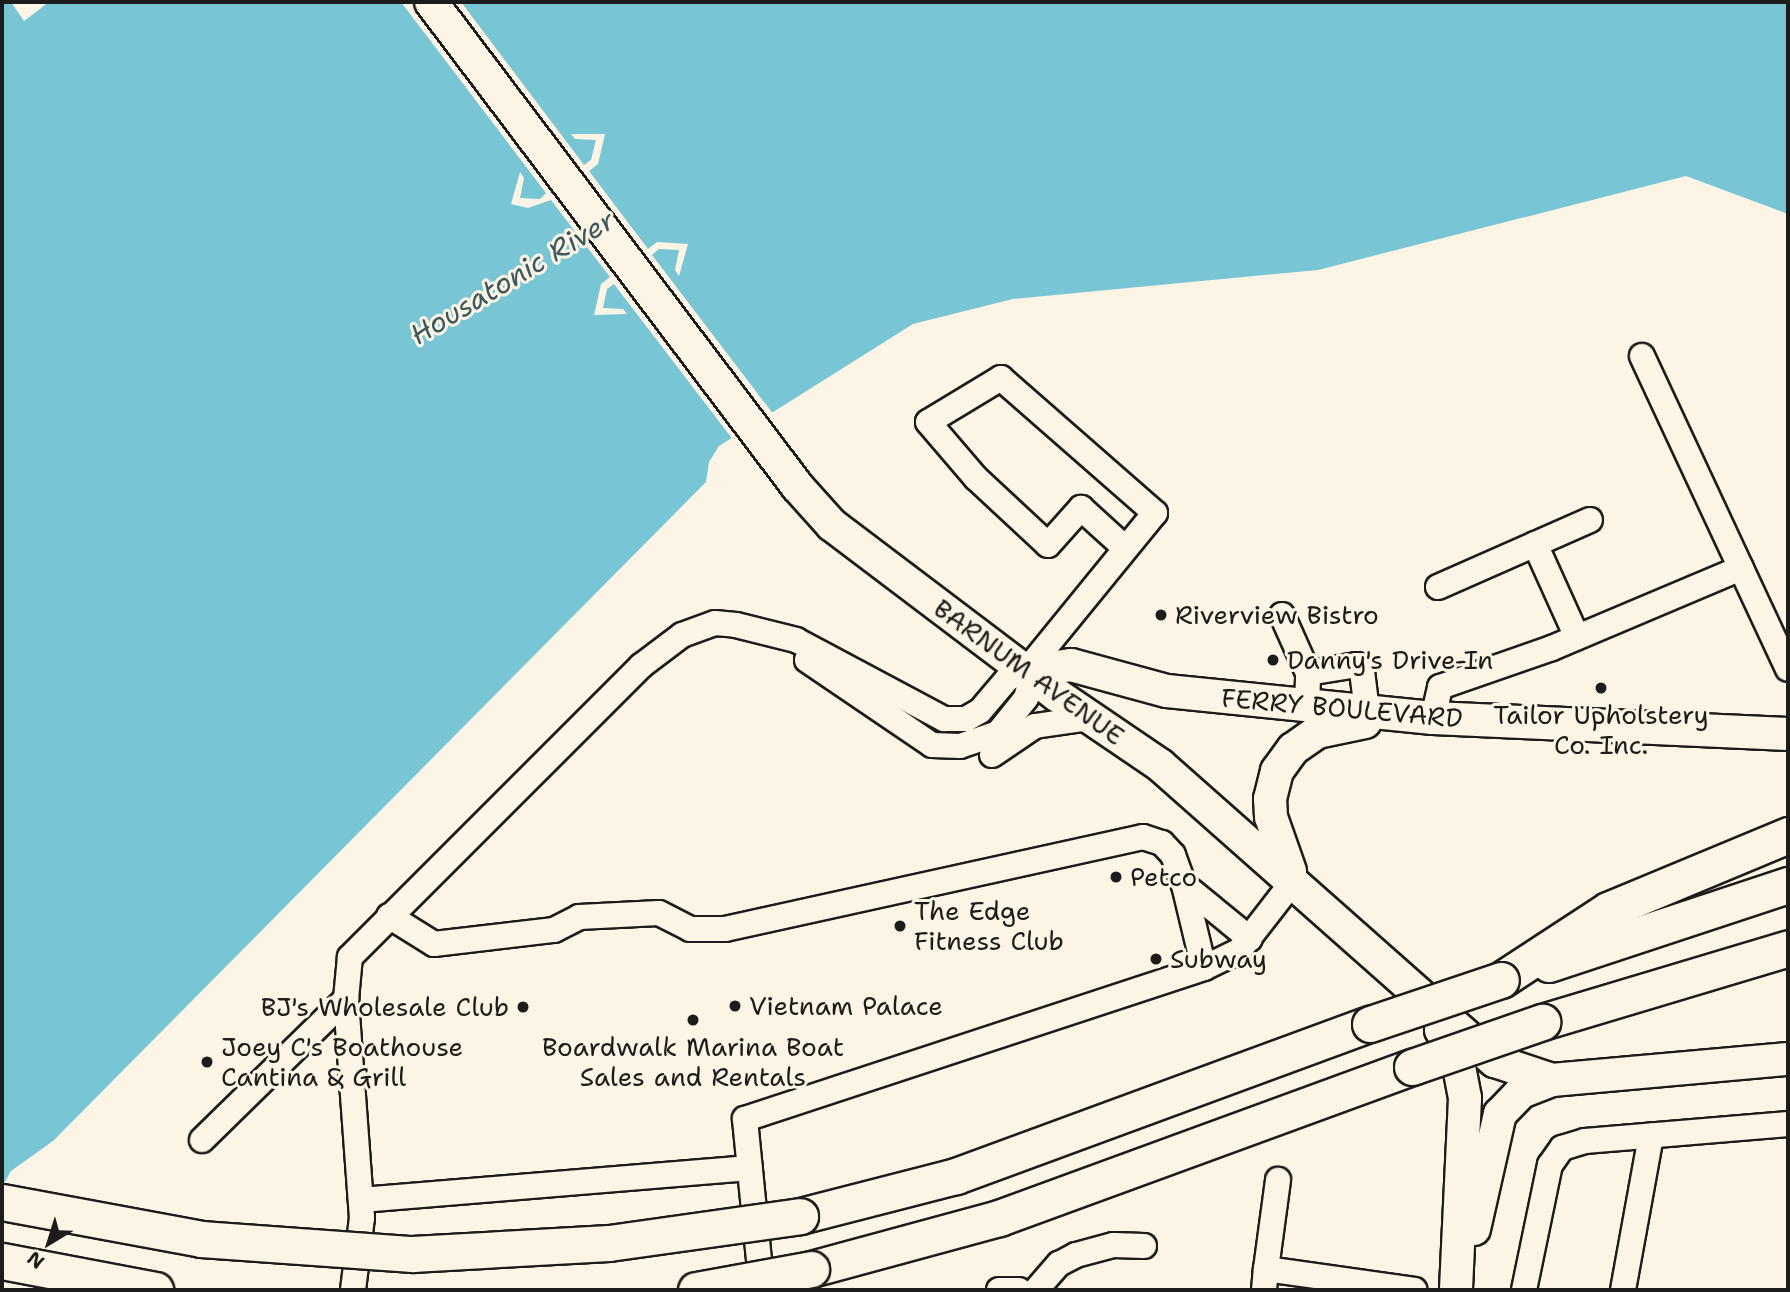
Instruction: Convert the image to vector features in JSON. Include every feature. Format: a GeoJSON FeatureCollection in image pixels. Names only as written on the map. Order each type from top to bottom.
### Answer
{"type":"FeatureCollection","features":[{"type":"Feature","properties":{"kind":"highway"},"geometry":{"type":"LineString","coordinates":[[1501,980],[1608,911],[1788,835]]}},
{"type":"Feature","properties":{"kind":"highway"},"geometry":{"type":"LineString","coordinates":[[2,1202],[201,1239],[401,1253],[589,1245],[800,1216],[956,1176],[1370,1024],[1788,885]]}},
{"type":"Feature","properties":{"kind":"highway"},"geometry":{"type":"LineString","coordinates":[[696,1290],[811,1269],[1006,1215],[1542,1022],[1700,972],[1788,948]]}},
{"type":"Feature","properties":{"kind":"highway"},"geometry":{"type":"LineString","coordinates":[[1700,972],[1788,965]]}},
{"type":"Feature","properties":{"kind":"highway"},"geometry":{"type":"LineString","coordinates":[[2,1261],[155,1290]]}},
{"type":"Feature","properties":{"kind":"main road","name":"BARNUM AVENUE"},"geometry":{"type":"LineString","coordinates":[[431,2],[783,467],[849,540],[1090,718],[1160,765],[1294,880],[1494,1061],[1552,1080],[1788,1059]]}},
{"type":"Feature","properties":{"kind":"main road","name":"FERRY BOULEVARD"},"geometry":{"type":"LineString","coordinates":[[1026,671],[1070,664],[1167,691],[1433,718],[1788,734]]}},
{"type":"Feature","properties":{"kind":"main road"},"geometry":{"type":"LineString","coordinates":[[1294,880],[1277,843],[1271,817],[1271,789],[1281,764],[1300,743],[1317,732],[1382,713]]}},
{"type":"Feature","properties":{"kind":"main road"},"geometry":{"type":"LineString","coordinates":[[1421,995],[1457,1056],[1465,1098],[1458,1277]]}},
{"type":"Feature","properties":{"kind":"main road"},"geometry":{"type":"LineString","coordinates":[[1458,1277],[1479,1216],[1500,1114],[1515,1096],[1552,1080]]}},
{"type":"Feature","properties":{"kind":"street"},"geometry":{"type":"LineString","coordinates":[[1642,356],[1788,669]]}},
{"type":"Feature","properties":{"kind":"street"},"geometry":{"type":"LineString","coordinates":[[353,1290],[361,1200],[346,999],[350,957],[668,643],[715,623],[774,637],[796,639],[951,720],[975,715],[1008,678],[1026,671],[1155,513],[1002,378],[928,422],[976,478],[1048,545],[1081,508],[1125,548]]}},
{"type":"Feature","properties":{"kind":"street"},"geometry":{"type":"LineString","coordinates":[[1438,587],[1590,520]]}},
{"type":"Feature","properties":{"kind":"street"},"geometry":{"type":"LineString","coordinates":[[1535,544],[1577,637]]}},
{"type":"Feature","properties":{"kind":"street"},"geometry":{"type":"LineString","coordinates":[[1433,718],[1440,687],[1577,637],[1741,568]]}},
{"type":"Feature","properties":{"kind":"street"},"geometry":{"type":"LineString","coordinates":[[1282,615],[1308,673],[1307,707]]}},
{"type":"Feature","properties":{"kind":"street"},"geometry":{"type":"LineString","coordinates":[[774,637],[932,745],[961,759],[979,758],[1003,750],[1035,726],[1090,718]]}},
{"type":"Feature","properties":{"kind":"street"},"geometry":{"type":"LineString","coordinates":[[1308,673],[1357,665],[1382,713]]}},
{"type":"Feature","properties":{"kind":"street"},"geometry":{"type":"LineString","coordinates":[[932,745],[960,746],[998,733],[1026,698],[1030,684],[1026,671]]}},
{"type":"Feature","properties":{"kind":"street"},"geometry":{"type":"LineString","coordinates":[[389,916],[434,944],[554,930],[579,917],[659,914],[690,929],[725,929],[1143,837],[1162,843],[1173,855],[1184,884],[1204,968]]}},
{"type":"Feature","properties":{"kind":"street"},"geometry":{"type":"LineString","coordinates":[[762,1290],[745,1119],[1204,968],[1239,951],[1294,880]]}},
{"type":"Feature","properties":{"kind":"street"},"geometry":{"type":"LineString","coordinates":[[1184,884],[1250,939]]}},
{"type":"Feature","properties":{"kind":"street"},"geometry":{"type":"LineString","coordinates":[[202,1140],[346,999]]}},
{"type":"Feature","properties":{"kind":"street"},"geometry":{"type":"LineString","coordinates":[[1524,1290],[1555,1156],[1571,1143],[1788,1124]]}},
{"type":"Feature","properties":{"kind":"street"},"geometry":{"type":"LineString","coordinates":[[1623,1290],[1651,1136]]}},
{"type":"Feature","properties":{"kind":"street"},"geometry":{"type":"LineString","coordinates":[[361,1200],[750,1168]]}},
{"type":"Feature","properties":{"kind":"street"},"geometry":{"type":"LineString","coordinates":[[1278,1180],[1265,1280],[1400,1289]]}},
{"type":"Feature","properties":{"kind":"street"},"geometry":{"type":"LineString","coordinates":[[1036,1290],[1059,1264],[1076,1255],[1114,1245],[1144,1246]]}},
{"type":"Feature","properties":{"kind":"street"},"geometry":{"type":"LineString","coordinates":[[999,1290],[1019,1290]]}},
{"type":"Feature","properties":{"kind":"water","name":"Housatonic River"},"geometry":{"type":"Polygon","coordinates":[[[2,2],[11,2],[24,21],[49,2],[1788,2],[1788,214],[1686,176],[1318,270],[1013,299],[913,324],[719,446],[709,462],[706,482],[53,1141],[11,1171],[2,1187],[2,2]]]}},
{"type":"Feature","properties":{"kind":"pier"},"geometry":{"type":"Polygon","coordinates":[[[401,2],[461,2],[584,165],[591,160],[596,140],[575,139],[571,134],[605,134],[598,164],[589,171],[648,249],[657,242],[688,244],[679,276],[675,270],[679,250],[659,249],[652,255],[774,415],[734,441],[614,284],[607,289],[603,308],[623,309],[627,314],[594,315],[601,284],[610,277],[551,200],[528,208],[511,204],[520,172],[524,178],[520,198],[540,199],[546,193],[401,2]]]}},
{"type":"Feature","properties":{"kind":"place","name":"Riverview Bistro"},"geometry":{"type":"Point","coordinates":[1161,615]}},
{"type":"Feature","properties":{"kind":"place","name":"Danny's Drive-In"},"geometry":{"type":"Point","coordinates":[1273,660]}},
{"type":"Feature","properties":{"kind":"place","name":"Tailor Upholstery Co. Inc."},"geometry":{"type":"Point","coordinates":[1601,688]}},
{"type":"Feature","properties":{"kind":"place","name":"Petco"},"geometry":{"type":"Point","coordinates":[1116,877]}},
{"type":"Feature","properties":{"kind":"place","name":"The Edge Fitness Club"},"geometry":{"type":"Point","coordinates":[900,926]}},
{"type":"Feature","properties":{"kind":"place","name":"Subway"},"geometry":{"type":"Point","coordinates":[1156,959]}},
{"type":"Feature","properties":{"kind":"place","name":"Vietnam Palace"},"geometry":{"type":"Point","coordinates":[735,1006]}},
{"type":"Feature","properties":{"kind":"place","name":"BJ's Wholesale Club"},"geometry":{"type":"Point","coordinates":[523,1007]}},
{"type":"Feature","properties":{"kind":"place","name":"Boardwalk Marina Boat Sales and Rentals"},"geometry":{"type":"Point","coordinates":[693,1020]}},
{"type":"Feature","properties":{"kind":"place","name":"Joey C's Boathouse Cantina & Grill"},"geometry":{"type":"Point","coordinates":[207,1062]}}]}
